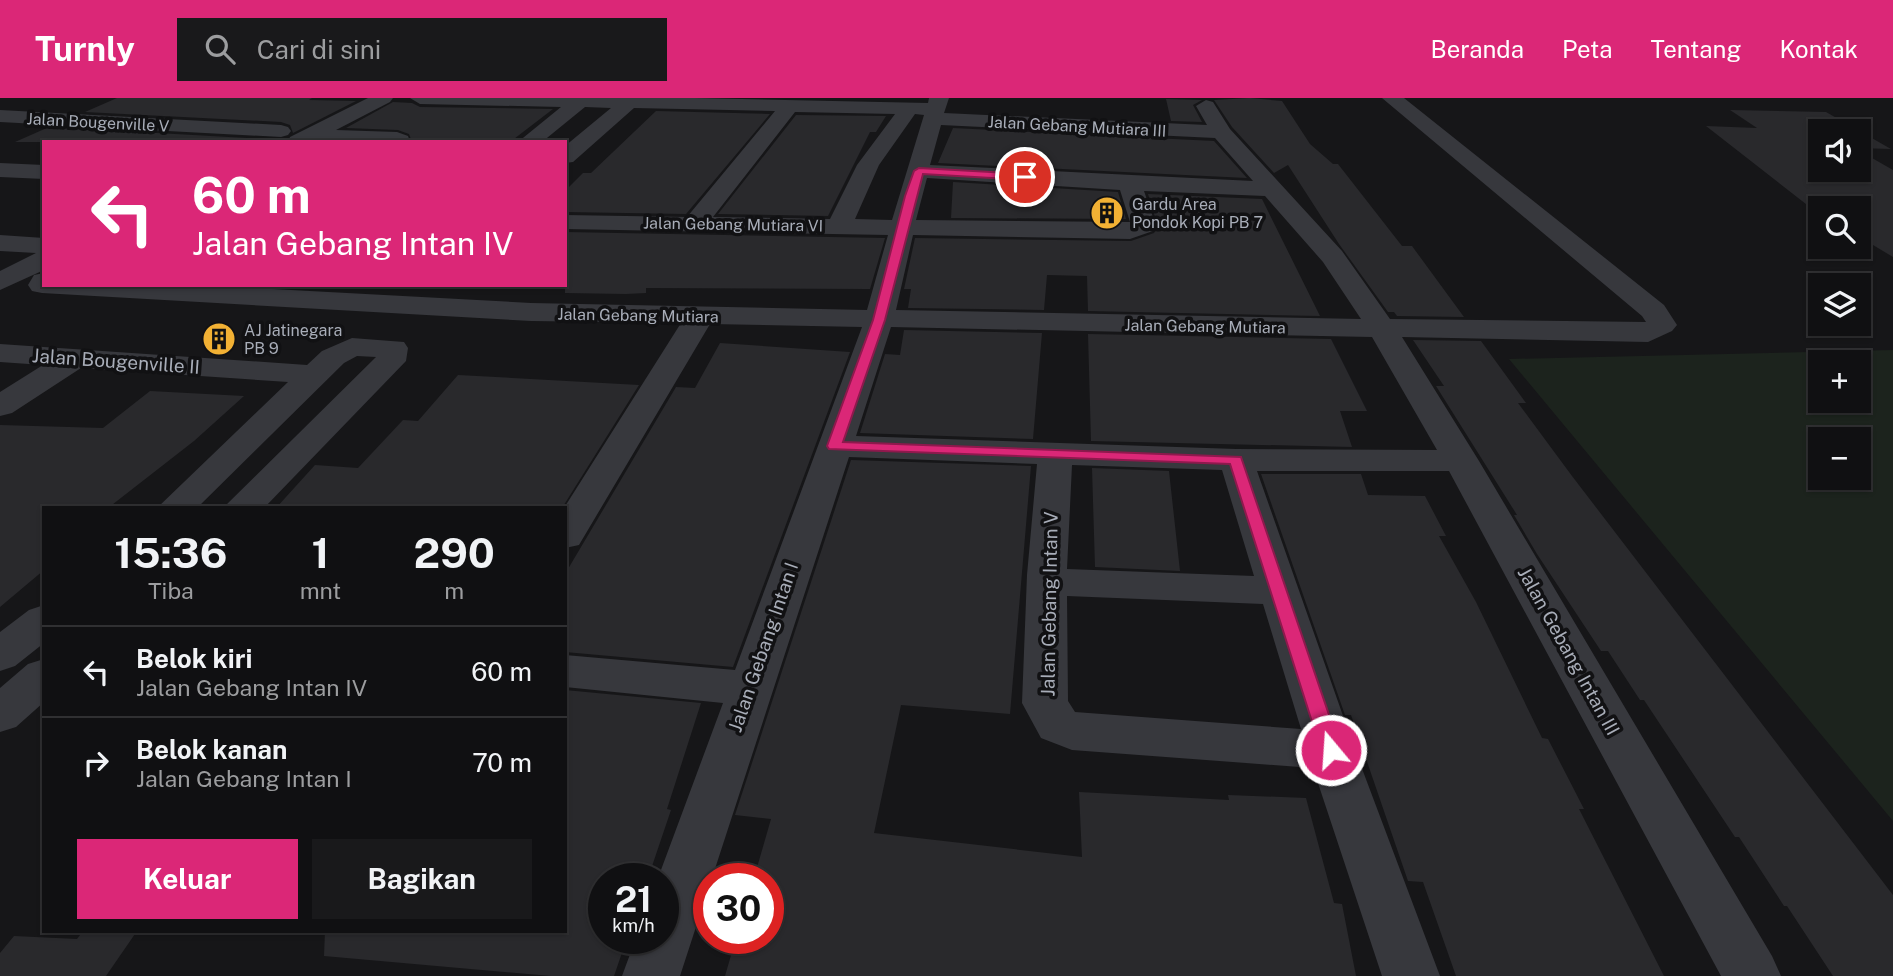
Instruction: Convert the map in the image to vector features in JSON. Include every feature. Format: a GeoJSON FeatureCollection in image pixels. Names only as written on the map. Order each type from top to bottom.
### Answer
{"type":"FeatureCollection","features":[{"type":"Feature","properties":{"kind":"street"},"geometry":{"type":"LineString","coordinates":[[296,136],[342,98]]}},
{"type":"Feature","properties":{"kind":"street"},"geometry":{"type":"LineString","coordinates":[[273,140],[296,136],[383,98]]}},
{"type":"Feature","properties":{"kind":"street","name":"Jalan Gebang Mutiara III"},"geometry":{"type":"LineString","coordinates":[[420,98],[632,100],[789,107],[935,109],[1221,132]]}},
{"type":"Feature","properties":{"kind":"street","name":"Jalan Gebang Mutiara"},"geometry":{"type":"LineString","coordinates":[[240,287],[339,293],[392,305],[700,317],[1648,333],[1662,326],[1654,311],[1392,98]]}},
{"type":"Feature","properties":{"kind":"street"},"geometry":{"type":"LineString","coordinates":[[567,155],[632,100]]}},
{"type":"Feature","properties":{"kind":"street"},"geometry":{"type":"LineString","coordinates":[[531,140],[582,101]]}},
{"type":"Feature","properties":{"kind":"street","name":"Jalan Gebang Intan III"},"geometry":{"type":"LineString","coordinates":[[1206,106],[1221,132],[1333,257],[1382,329],[1461,461],[1752,976]]}},
{"type":"Feature","properties":{"kind":"street"},"geometry":{"type":"LineString","coordinates":[[694,224],[789,107]]}},
{"type":"Feature","properties":{"kind":"street"},"geometry":{"type":"LineString","coordinates":[[839,226],[868,165],[909,109]]}},
{"type":"Feature","properties":{"kind":"street","name":"Jalan Gebang Intan I"},"geometry":{"type":"LineString","coordinates":[[651,976],[879,320],[935,109]]}},
{"type":"Feature","properties":{"kind":"street","name":"Jalan Bougenville V"},"geometry":{"type":"LineString","coordinates":[[0,117],[400,140]]}},
{"type":"Feature","properties":{"kind":"street"},"geometry":{"type":"LineString","coordinates":[[0,170],[42,172]]}},
{"type":"Feature","properties":{"kind":"street"},"geometry":{"type":"LineString","coordinates":[[919,171],[1130,184],[1272,189]]}},
{"type":"Feature","properties":{"kind":"street","name":"Jalan Gebang Mutiara VI"},"geometry":{"type":"LineString","coordinates":[[567,222],[902,229],[1140,229],[1144,226],[1144,221],[1130,184]]}},
{"type":"Feature","properties":{"kind":"street"},"geometry":{"type":"LineString","coordinates":[[0,243],[42,246]]}},
{"type":"Feature","properties":{"kind":"street"},"geometry":{"type":"LineString","coordinates":[[0,282],[42,275]]}},
{"type":"Feature","properties":{"kind":"street"},"geometry":{"type":"LineString","coordinates":[[392,305],[413,287]]}},
{"type":"Feature","properties":{"kind":"street"},"geometry":{"type":"LineString","coordinates":[[567,533],[700,317]]}},
{"type":"Feature","properties":{"kind":"street"},"geometry":{"type":"LineString","coordinates":[[177,506],[333,357],[352,347],[393,348],[391,361],[243,506]]}},
{"type":"Feature","properties":{"kind":"street","name":"Jalan Bougenville II"},"geometry":{"type":"LineString","coordinates":[[0,353],[315,374]]}},
{"type":"Feature","properties":{"kind":"street"},"geometry":{"type":"LineString","coordinates":[[0,406],[77,358]]}},
{"type":"Feature","properties":{"kind":"street"},"geometry":{"type":"LineString","coordinates":[[834,446],[1236,460],[1461,461]]}},
{"type":"Feature","properties":{"kind":"street","name":"Jalan Gebang Intan V"},"geometry":{"type":"LineString","coordinates":[[1055,455],[1047,582],[1045,703],[1058,725],[1072,733],[1331,750]]}},
{"type":"Feature","properties":{"kind":"street"},"geometry":{"type":"LineString","coordinates":[[1236,460],[1331,750],[1411,976]]}},
{"type":"Feature","properties":{"kind":"street"},"geometry":{"type":"LineString","coordinates":[[1047,582],[1281,591]]}},
{"type":"Feature","properties":{"kind":"street"},"geometry":{"type":"LineString","coordinates":[[0,655],[42,622]]}},
{"type":"Feature","properties":{"kind":"street"},"geometry":{"type":"LineString","coordinates":[[567,671],[750,688]]}},
{"type":"Feature","properties":{"kind":"street"},"geometry":{"type":"LineString","coordinates":[[0,714],[42,678]]}},
{"type":"Feature","properties":{"kind":"shaded area"},"geometry":{"type":"Polygon","coordinates":[[[1893,350],[1893,821],[1509,359],[1808,352],[1808,413],[1871,413],[1871,351],[1893,350]]]}},
{"type":"Feature","properties":{"kind":"building"},"geometry":{"type":"Polygon","coordinates":[[[117,98],[312,98],[309,100],[356,101],[293,133],[290,125],[281,122],[85,112],[117,98]]]}},
{"type":"Feature","properties":{"kind":"building"},"geometry":{"type":"Polygon","coordinates":[[[1250,98],[1282,101],[1310,144],[1333,164],[1338,164],[1402,246],[1412,246],[1464,317],[1397,316],[1394,312],[1388,312],[1339,244],[1288,165],[1274,173],[1232,127],[1214,100],[1250,98]]]}},
{"type":"Feature","properties":{"kind":"building"},"geometry":{"type":"Polygon","coordinates":[[[1166,99],[1202,100],[1193,105],[1202,122],[1171,121],[1166,99]]]}},
{"type":"Feature","properties":{"kind":"building"},"geometry":{"type":"Polygon","coordinates":[[[393,102],[412,103],[420,107],[553,109],[513,140],[411,140],[409,134],[398,130],[346,128],[393,102]]]}},
{"type":"Feature","properties":{"kind":"building"},"geometry":{"type":"Polygon","coordinates":[[[1730,110],[1826,112],[1838,119],[1808,119],[1808,182],[1871,182],[1871,157],[1893,170],[1893,257],[1871,244],[1871,196],[1808,196],[1808,206],[1706,126],[1757,128],[1730,110]]]}},
{"type":"Feature","properties":{"kind":"building"},"geometry":{"type":"Polygon","coordinates":[[[656,111],[770,114],[686,214],[567,212],[567,189],[583,173],[591,173],[656,111]]]}},
{"type":"Feature","properties":{"kind":"building"},"geometry":{"type":"Polygon","coordinates":[[[796,115],[886,116],[876,132],[870,132],[828,216],[718,214],[796,115]]]}},
{"type":"Feature","properties":{"kind":"building"},"geometry":{"type":"Polygon","coordinates":[[[49,127],[281,140],[42,140],[15,142],[49,127]]]}},
{"type":"Feature","properties":{"kind":"building"},"geometry":{"type":"Polygon","coordinates":[[[953,128],[1214,141],[1247,178],[938,163],[953,128]]]}},
{"type":"Feature","properties":{"kind":"building"},"geometry":{"type":"Polygon","coordinates":[[[1871,138],[1891,149],[1871,148],[1871,138]]]}},
{"type":"Feature","properties":{"kind":"building"},"geometry":{"type":"Polygon","coordinates":[[[953,182],[1118,192],[1126,219],[951,218],[953,182]]]}},
{"type":"Feature","properties":{"kind":"building"},"geometry":{"type":"Polygon","coordinates":[[[1148,194],[1262,199],[1320,316],[1088,311],[1087,276],[1047,275],[1044,310],[908,308],[911,289],[904,289],[915,238],[1131,241],[1154,233],[1158,227],[1148,194]]]}},
{"type":"Feature","properties":{"kind":"building"},"geometry":{"type":"Polygon","coordinates":[[[567,232],[885,238],[870,289],[646,288],[646,293],[565,293],[567,232]]]}},
{"type":"Feature","properties":{"kind":"building"},"geometry":{"type":"Polygon","coordinates":[[[904,330],[1042,333],[1033,439],[860,433],[885,354],[900,355],[904,330]]]}},
{"type":"Feature","properties":{"kind":"building"},"geometry":{"type":"Polygon","coordinates":[[[1088,334],[1331,339],[1367,411],[1340,411],[1352,447],[1091,441],[1088,334]]]}},
{"type":"Feature","properties":{"kind":"building"},"geometry":{"type":"Polygon","coordinates":[[[1413,340],[1481,341],[1526,403],[1518,403],[1572,476],[1893,895],[1893,976],[1833,976],[1739,837],[1735,837],[1644,700],[1640,700],[1608,651],[1601,651],[1537,554],[1514,515],[1517,515],[1436,386],[1444,386],[1413,340]]]}},
{"type":"Feature","properties":{"kind":"building"},"geometry":{"type":"Polygon","coordinates":[[[720,343],[850,352],[733,667],[567,652],[567,571],[676,387],[695,388],[720,343]]]}},
{"type":"Feature","properties":{"kind":"building"},"geometry":{"type":"Polygon","coordinates":[[[458,375],[639,385],[563,506],[278,506],[315,465],[358,468],[403,420],[418,421],[458,375]]]}},
{"type":"Feature","properties":{"kind":"building"},"geometry":{"type":"Polygon","coordinates":[[[150,391],[244,396],[194,441],[111,506],[42,506],[42,572],[0,607],[0,425],[103,428],[150,391]]]}},
{"type":"Feature","properties":{"kind":"building"},"geometry":{"type":"Polygon","coordinates":[[[851,460],[1031,466],[1010,714],[901,705],[874,833],[1082,857],[1079,792],[1229,800],[1228,795],[1306,798],[1334,903],[1342,904],[1356,976],[725,976],[731,954],[784,954],[784,863],[758,863],[771,819],[735,815],[851,460]]]}},
{"type":"Feature","properties":{"kind":"building"},"geometry":{"type":"Polygon","coordinates":[[[1092,468],[1169,471],[1180,571],[1095,567],[1092,468]]]}},
{"type":"Feature","properties":{"kind":"building"},"geometry":{"type":"Polygon","coordinates":[[[1261,474],[1361,474],[1368,495],[1425,496],[1446,536],[1439,536],[1476,602],[1542,738],[1548,739],[1584,809],[1579,809],[1664,976],[1456,976],[1423,882],[1408,881],[1351,715],[1345,715],[1261,474]]]}},
{"type":"Feature","properties":{"kind":"building"},"geometry":{"type":"Polygon","coordinates":[[[567,690],[701,703],[667,809],[671,810],[653,863],[588,863],[588,954],[622,954],[614,976],[551,976],[324,956],[325,933],[567,933],[567,690]]]}},
{"type":"Feature","properties":{"kind":"building"},"geometry":{"type":"Polygon","coordinates":[[[82,933],[136,933],[106,976],[0,976],[0,953],[14,936],[77,939],[82,933]]]}},
{"type":"Feature","properties":{"kind":"place","name":"Gardu Area Pondok Kopi PB 7"},"geometry":{"type":"Point","coordinates":[1107,213]}},
{"type":"Feature","properties":{"kind":"place","name":"AJ Jatinegara PB 9"},"geometry":{"type":"Point","coordinates":[219,339]}},
{"type":"Feature","properties":{"kind":"route"},"geometry":{"type":"LineString","coordinates":[[1025,177],[919,171],[910,196],[879,320],[834,446],[1236,460],[1331,750]]}}]}
